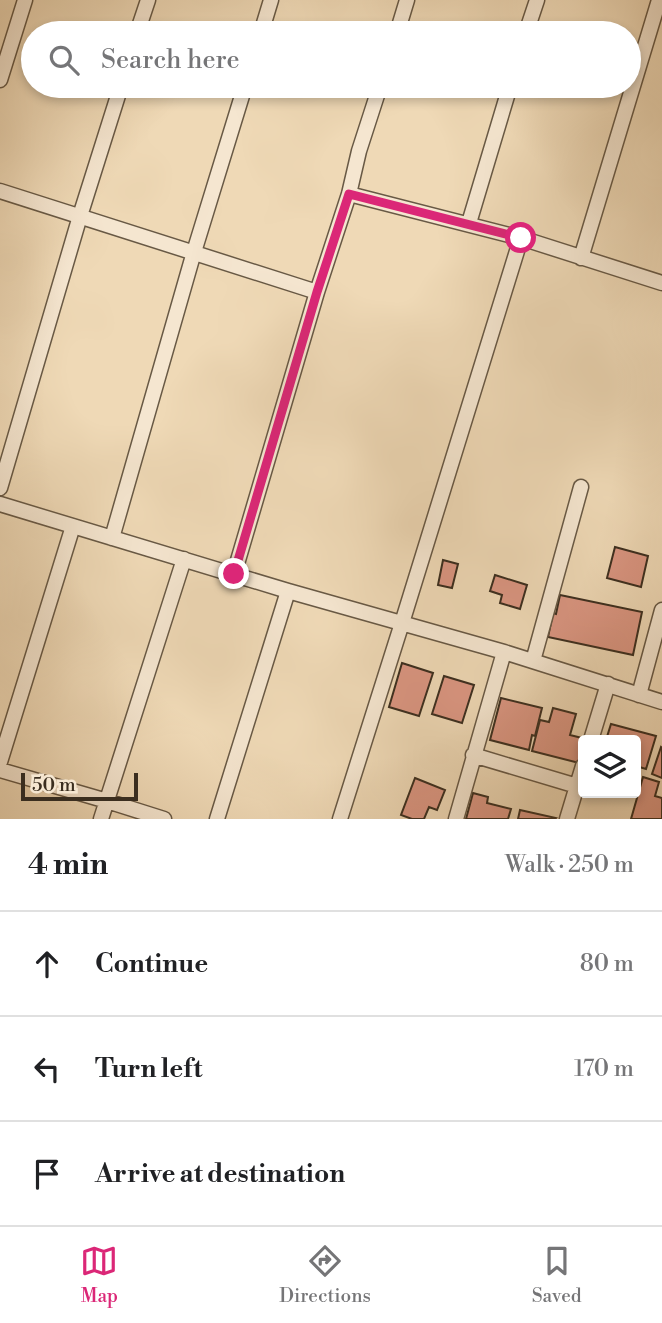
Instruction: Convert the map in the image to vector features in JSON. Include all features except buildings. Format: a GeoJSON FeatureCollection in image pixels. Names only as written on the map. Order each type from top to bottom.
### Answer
{"type":"FeatureCollection","features":[{"type":"Feature","properties":{"kind":"street"},"geometry":{"type":"LineString","coordinates":[[0,80],[25,0]]}},
{"type":"Feature","properties":{"kind":"street"},"geometry":{"type":"LineString","coordinates":[[141,21],[148,0]]}},
{"type":"Feature","properties":{"kind":"street"},"geometry":{"type":"LineString","coordinates":[[265,21],[271,0]]}},
{"type":"Feature","properties":{"kind":"street"},"geometry":{"type":"LineString","coordinates":[[401,21],[407,0]]}},
{"type":"Feature","properties":{"kind":"street"},"geometry":{"type":"LineString","coordinates":[[530,21],[537,0]]}},
{"type":"Feature","properties":{"kind":"street"},"geometry":{"type":"LineString","coordinates":[[641,59],[659,0]]}},
{"type":"Feature","properties":{"kind":"street"},"geometry":{"type":"LineString","coordinates":[[0,488],[117,98]]}},
{"type":"Feature","properties":{"kind":"street"},"geometry":{"type":"LineString","coordinates":[[112,538],[241,98]]}},
{"type":"Feature","properties":{"kind":"street"},"geometry":{"type":"LineString","coordinates":[[234,574],[376,98]]}},
{"type":"Feature","properties":{"kind":"street"},"geometry":{"type":"LineString","coordinates":[[469,223],[506,98]]}},
{"type":"Feature","properties":{"kind":"street"},"geometry":{"type":"LineString","coordinates":[[580,258],[629,98]]}},
{"type":"Feature","properties":{"kind":"street"},"geometry":{"type":"LineString","coordinates":[[0,191],[317,292]]}},
{"type":"Feature","properties":{"kind":"street"},"geometry":{"type":"LineString","coordinates":[[349,194],[469,223],[662,283]]}},
{"type":"Feature","properties":{"kind":"street"},"geometry":{"type":"LineString","coordinates":[[340,819],[521,238]]}},
{"type":"Feature","properties":{"kind":"street"},"geometry":{"type":"LineString","coordinates":[[533,661],[581,486]]}},
{"type":"Feature","properties":{"kind":"street"},"geometry":{"type":"LineString","coordinates":[[0,504],[288,591],[504,652],[662,702]]}},
{"type":"Feature","properties":{"kind":"street"},"geometry":{"type":"LineString","coordinates":[[0,762],[73,526]]}},
{"type":"Feature","properties":{"kind":"street"},"geometry":{"type":"LineString","coordinates":[[102,819],[184,559]]}},
{"type":"Feature","properties":{"kind":"street"},"geometry":{"type":"LineString","coordinates":[[217,819],[288,591]]}},
{"type":"Feature","properties":{"kind":"street"},"geometry":{"type":"LineString","coordinates":[[639,695],[662,610]]}},
{"type":"Feature","properties":{"kind":"street"},"geometry":{"type":"LineString","coordinates":[[456,819],[504,652]]}},
{"type":"Feature","properties":{"kind":"street"},"geometry":{"type":"LineString","coordinates":[[593,735],[608,684]]}},
{"type":"Feature","properties":{"kind":"street"},"geometry":{"type":"LineString","coordinates":[[473,755],[577,786]]}},
{"type":"Feature","properties":{"kind":"street"},"geometry":{"type":"LineString","coordinates":[[0,770],[164,819]]}},
{"type":"Feature","properties":{"kind":"street"},"geometry":{"type":"LineString","coordinates":[[567,819],[578,783]]}},
{"type":"Feature","properties":{"kind":"route"},"geometry":{"type":"LineString","coordinates":[[234,574],[317,292],[349,194],[521,238]]}}]}
